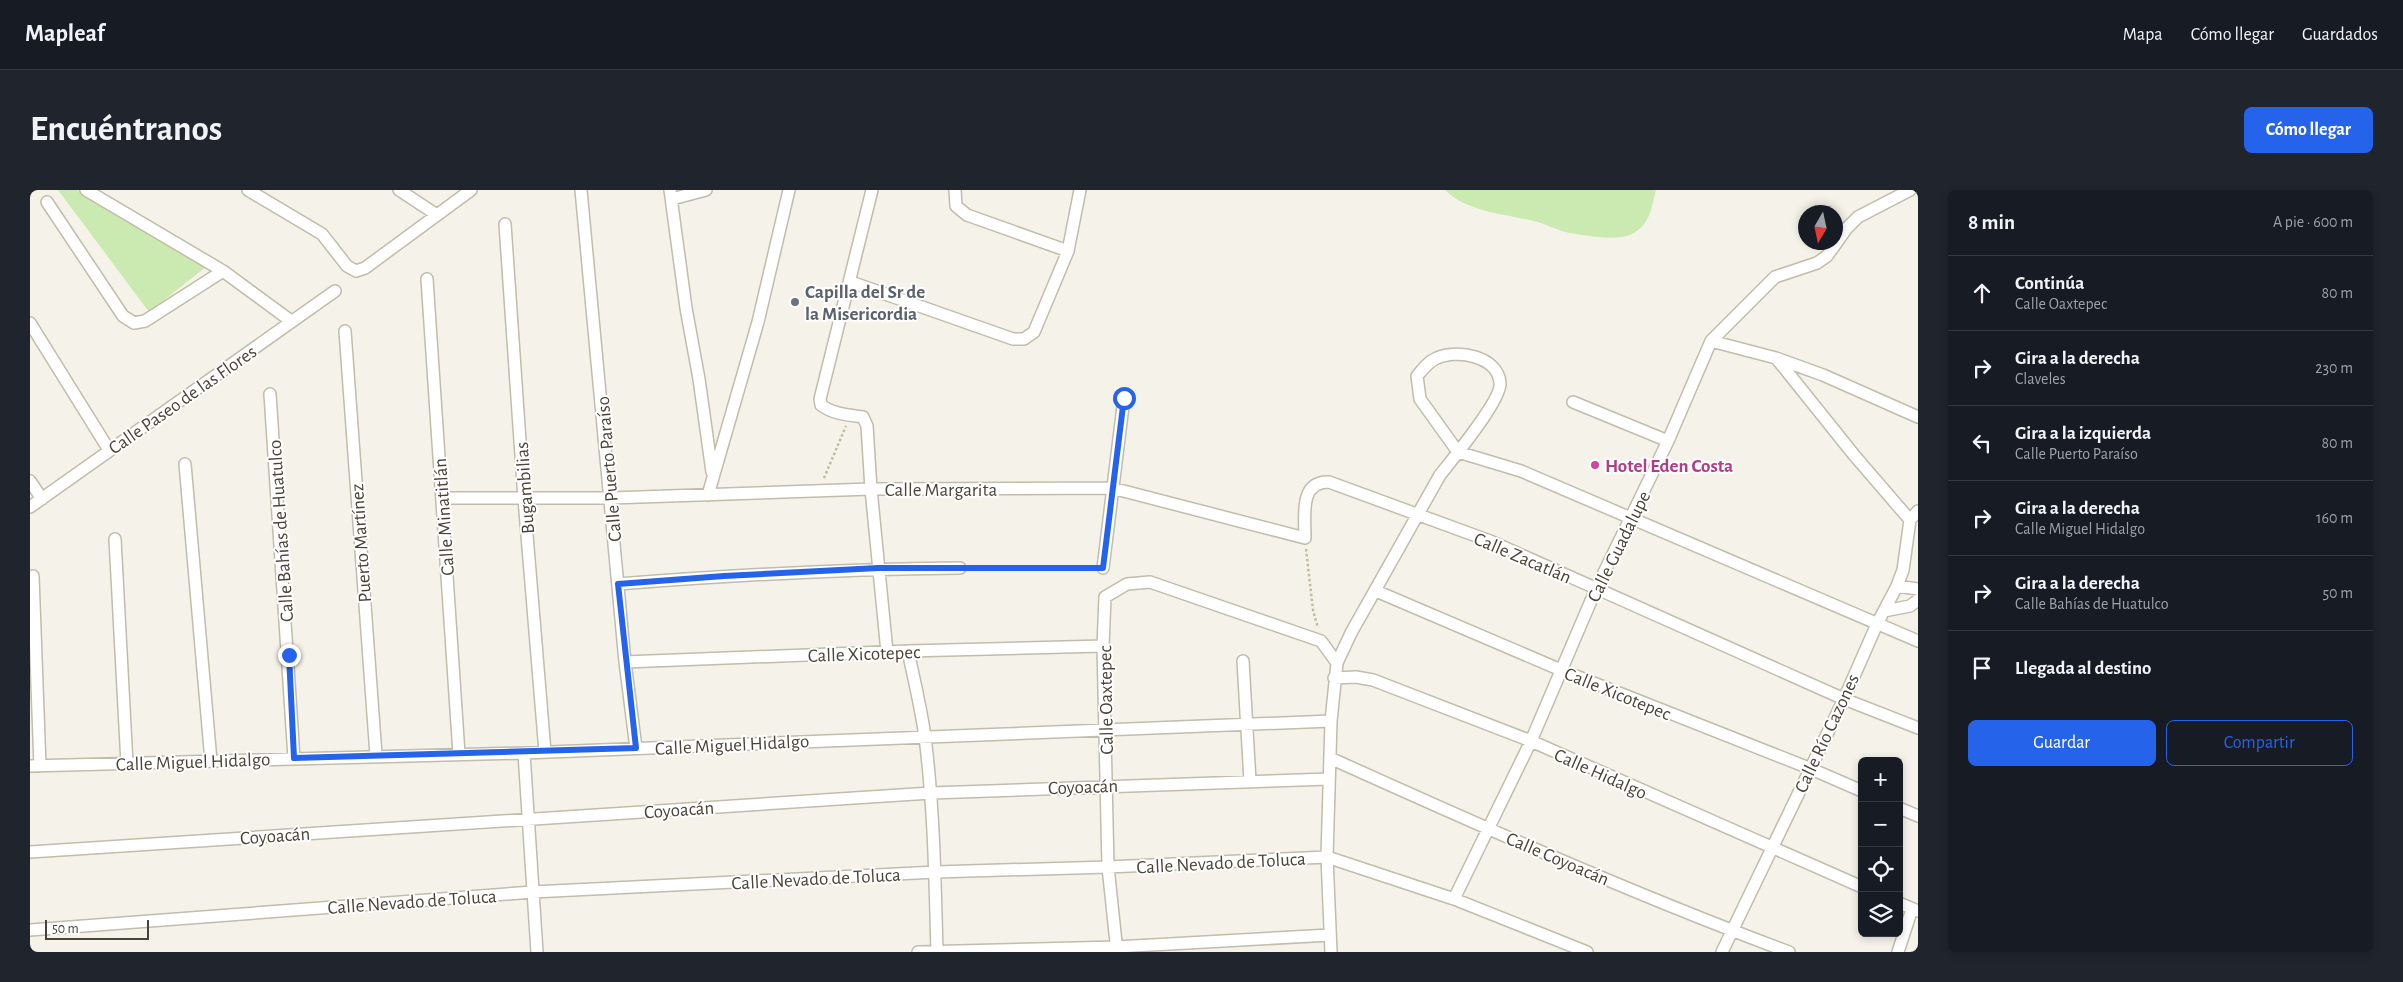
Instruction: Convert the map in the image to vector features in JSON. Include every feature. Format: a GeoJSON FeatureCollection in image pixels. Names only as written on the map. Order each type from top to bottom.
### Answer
{"type":"FeatureCollection","features":[{"type":"Feature","properties":{"kind":"street"},"geometry":{"type":"LineString","coordinates":[[86,190],[223,271],[291,321]]}},
{"type":"Feature","properties":{"kind":"street"},"geometry":{"type":"LineString","coordinates":[[248,190],[322,234],[346,266],[356,271],[365,268],[471,190]]}},
{"type":"Feature","properties":{"kind":"street"},"geometry":{"type":"LineString","coordinates":[[399,190],[437,215]]}},
{"type":"Feature","properties":{"kind":"street","name":"Calle Puerto Paraíso"},"geometry":{"type":"LineString","coordinates":[[581,190],[625,662],[636,748]]}},
{"type":"Feature","properties":{"kind":"street"},"geometry":{"type":"LineString","coordinates":[[706,190],[671,195],[686,308],[699,379],[713,476]]}},
{"type":"Feature","properties":{"kind":"street"},"geometry":{"type":"LineString","coordinates":[[708,495],[758,322],[789,190]]}},
{"type":"Feature","properties":{"kind":"street"},"geometry":{"type":"LineString","coordinates":[[872,190],[851,282],[820,399],[821,405],[840,414],[863,417],[867,426],[871,489],[887,652]]}},
{"type":"Feature","properties":{"kind":"street"},"geometry":{"type":"LineString","coordinates":[[955,190],[956,206],[967,215],[1068,251]]}},
{"type":"Feature","properties":{"kind":"street"},"geometry":{"type":"LineString","coordinates":[[851,282],[1013,339],[1024,339],[1034,332],[1068,251],[1080,190]]}},
{"type":"Feature","properties":{"kind":"street","name":"Calle Guadalupe"},"geometry":{"type":"LineString","coordinates":[[1454,899],[1531,741],[1596,589],[1668,441],[1710,341],[1775,277],[1817,263],[1827,256],[1858,217],[1910,190]]}},
{"type":"Feature","properties":{"kind":"street"},"geometry":{"type":"LineString","coordinates":[[46,202],[123,316],[134,323],[145,321],[223,271]]}},
{"type":"Feature","properties":{"kind":"street","name":"Bugambilias"},"geometry":{"type":"LineString","coordinates":[[505,224],[524,498],[545,752]]}},
{"type":"Feature","properties":{"kind":"street","name":"Calle Minatitlán"},"geometry":{"type":"LineString","coordinates":[[427,280],[459,754]]}},
{"type":"Feature","properties":{"kind":"street","name":"Calle Paseo de las Flores"},"geometry":{"type":"LineString","coordinates":[[30,507],[334,291]]}},
{"type":"Feature","properties":{"kind":"street"},"geometry":{"type":"LineString","coordinates":[[30,323],[109,450]]}},
{"type":"Feature","properties":{"kind":"street","name":"Puerto Martínez"},"geometry":{"type":"LineString","coordinates":[[345,332],[376,755]]}},
{"type":"Feature","properties":{"kind":"street"},"geometry":{"type":"LineString","coordinates":[[1710,341],[1776,358],[1823,375],[1918,417]]}},
{"type":"Feature","properties":{"kind":"street"},"geometry":{"type":"LineString","coordinates":[[1331,952],[1327,858],[1334,678],[1337,663],[1351,633],[1440,475],[1458,452],[1498,396],[1500,382],[1494,370],[1483,360],[1470,355],[1452,354],[1437,358],[1417,376],[1420,399],[1458,452],[1521,471],[1918,641]]}},
{"type":"Feature","properties":{"kind":"street"},"geometry":{"type":"LineString","coordinates":[[1776,358],[1854,455],[1910,520],[1918,511]]}},
{"type":"Feature","properties":{"kind":"street","name":"Calle Bahías de Huatulco"},"geometry":{"type":"LineString","coordinates":[[270,394],[294,758]]}},
{"type":"Feature","properties":{"kind":"street"},"geometry":{"type":"LineString","coordinates":[[1103,568],[1124,398]]}},
{"type":"Feature","properties":{"kind":"street"},"geometry":{"type":"LineString","coordinates":[[1573,402],[1668,441]]}},
{"type":"Feature","properties":{"kind":"street"},"geometry":{"type":"LineString","coordinates":[[185,464],[211,761]]}},
{"type":"Feature","properties":{"kind":"street"},"geometry":{"type":"LineString","coordinates":[[30,480],[42,499]]}},
{"type":"Feature","properties":{"kind":"street","name":"Calle Zacatlán"},"geometry":{"type":"LineString","coordinates":[[1305,538],[1306,495],[1310,488],[1319,482],[1342,486],[1490,541],[1844,699],[1918,728]]}},
{"type":"Feature","properties":{"kind":"street","name":"Calle Margarita"},"geometry":{"type":"LineString","coordinates":[[442,498],[611,498],[770,494],[871,489],[1112,488],[1305,538]]}},
{"type":"Feature","properties":{"kind":"street","name":"Calle Río Cazones"},"geometry":{"type":"LineString","coordinates":[[1722,952],[1773,849],[1809,768],[1844,699],[1876,624],[1898,586],[1903,570],[1910,520]]}},
{"type":"Feature","properties":{"kind":"street"},"geometry":{"type":"LineString","coordinates":[[115,539],[127,764]]}},
{"type":"Feature","properties":{"kind":"street"},"geometry":{"type":"LineString","coordinates":[[618,584],[878,568],[960,568]]}},
{"type":"Feature","properties":{"kind":"street"},"geometry":{"type":"LineString","coordinates":[[33,576],[35,766]]}},
{"type":"Feature","properties":{"kind":"street","name":"Calle Oaxtepec"},"geometry":{"type":"LineString","coordinates":[[1117,949],[1108,867],[1103,646],[1105,597],[1128,584],[1150,582],[1321,641]]}},
{"type":"Feature","properties":{"kind":"street"},"geometry":{"type":"LineString","coordinates":[[1898,586],[1918,589]]}},
{"type":"Feature","properties":{"kind":"street","name":"Calle Xicotepec"},"geometry":{"type":"LineString","coordinates":[[1376,591],[1561,670],[1858,789]]}},
{"type":"Feature","properties":{"kind":"street"},"geometry":{"type":"LineString","coordinates":[[1884,611],[1910,606],[1918,600]]}},
{"type":"Feature","properties":{"kind":"street"},"geometry":{"type":"LineString","coordinates":[[1321,641],[1337,663]]}},
{"type":"Feature","properties":{"kind":"street","name":"Calle Xicotepec"},"geometry":{"type":"LineString","coordinates":[[625,662],[908,650],[1103,646]]}},
{"type":"Feature","properties":{"kind":"street"},"geometry":{"type":"LineString","coordinates":[[908,650],[925,735],[931,793],[936,872],[937,951]]}},
{"type":"Feature","properties":{"kind":"street"},"geometry":{"type":"LineString","coordinates":[[1243,661],[1250,781]]}},
{"type":"Feature","properties":{"kind":"street","name":"Calle Hidalgo"},"geometry":{"type":"LineString","coordinates":[[1334,678],[1356,677],[1373,680],[1531,741],[1858,885]]}},
{"type":"Feature","properties":{"kind":"street"},"geometry":{"type":"LineString","coordinates":[[1106,728],[1332,721]]}},
{"type":"Feature","properties":{"kind":"street","name":"Calle Miguel Hidalgo"},"geometry":{"type":"LineString","coordinates":[[35,766],[376,755],[545,752],[1106,728]]}},
{"type":"Feature","properties":{"kind":"street"},"geometry":{"type":"LineString","coordinates":[[524,752],[537,952]]}},
{"type":"Feature","properties":{"kind":"street","name":"Calle Coyoacán"},"geometry":{"type":"LineString","coordinates":[[1330,758],[1488,829],[1733,931],[1789,952]]}},
{"type":"Feature","properties":{"kind":"street","name":"Coyoacán"},"geometry":{"type":"LineString","coordinates":[[30,852],[931,793],[1106,785],[1329,779]]}},
{"type":"Feature","properties":{"kind":"street"},"geometry":{"type":"LineString","coordinates":[[1903,810],[1918,816]]}},
{"type":"Feature","properties":{"kind":"street","name":"Calle Nevado de Toluca"},"geometry":{"type":"LineString","coordinates":[[30,930],[533,892],[936,872],[1327,858],[1454,899],[1587,952]]}},
{"type":"Feature","properties":{"kind":"street"},"geometry":{"type":"LineString","coordinates":[[1898,952],[1915,910],[1903,905]]}},
{"type":"Feature","properties":{"kind":"street"},"geometry":{"type":"LineString","coordinates":[[918,952],[1117,949],[1330,936]]}},
{"type":"Feature","properties":{"kind":"path"},"geometry":{"type":"LineString","coordinates":[[819,491],[851,415]]}},
{"type":"Feature","properties":{"kind":"path"},"geometry":{"type":"LineString","coordinates":[[1305,538],[1313,610],[1321,641]]}},
{"type":"Feature","properties":{"kind":"path"},"geometry":{"type":"LineString","coordinates":[[960,568],[1103,568]]}},
{"type":"Feature","properties":{"kind":"green space"},"geometry":{"type":"Polygon","coordinates":[[[58,190],[77,190],[206,267],[149,312],[58,190]]]}},
{"type":"Feature","properties":{"kind":"green space"},"geometry":{"type":"Polygon","coordinates":[[[1445,190],[1656,190],[1650,214],[1644,225],[1627,236],[1611,238],[1570,233],[1534,221],[1475,208],[1445,190]]]}},
{"type":"Feature","properties":{"kind":"place","name":"Capilla del Sr de la Misericordia"},"geometry":{"type":"Point","coordinates":[795,302]}},
{"type":"Feature","properties":{"kind":"place","name":"Hotel Eden Costa"},"geometry":{"type":"Point","coordinates":[1595,465]}},
{"type":"Feature","properties":{"kind":"route"},"geometry":{"type":"LineString","coordinates":[[289,655],[294,758],[636,748],[625,662],[618,584],[878,568],[1103,568],[1124,398]]}}]}
